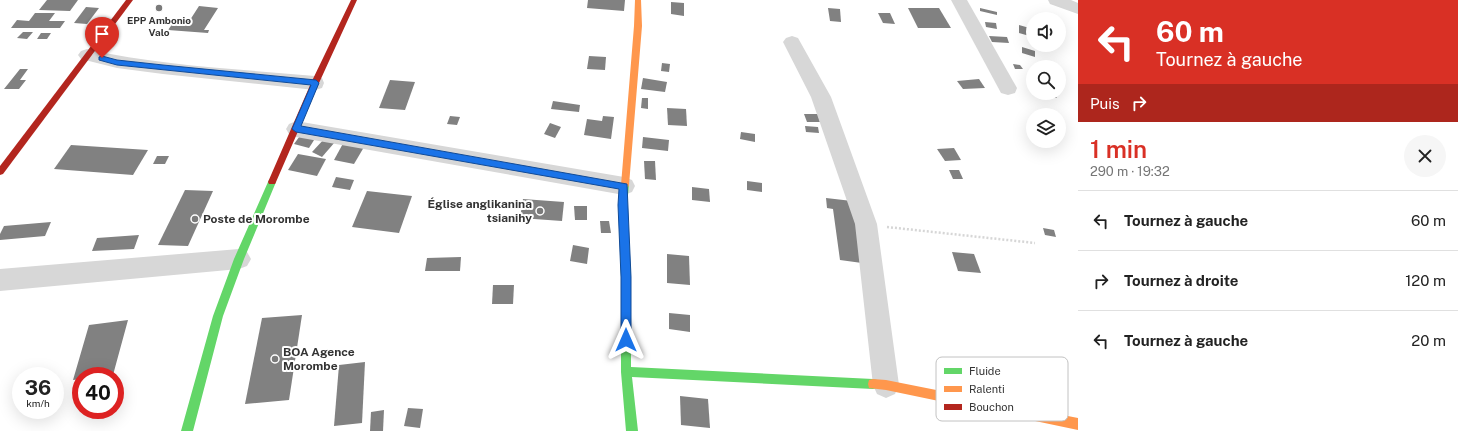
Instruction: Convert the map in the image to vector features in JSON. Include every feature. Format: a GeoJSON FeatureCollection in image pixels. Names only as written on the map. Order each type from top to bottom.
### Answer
{"type":"FeatureCollection","features":[{"type":"Feature","properties":{"kind":"street"},"geometry":{"type":"LineString","coordinates":[[0,172],[87,54],[130,0]]}},
{"type":"Feature","properties":{"kind":"street"},"geometry":{"type":"LineString","coordinates":[[187,431],[218,316],[238,259],[354,0]]}},
{"type":"Feature","properties":{"kind":"street"},"geometry":{"type":"LineString","coordinates":[[632,431],[626,372],[626,277],[622,205],[638,26],[638,0]]}},
{"type":"Feature","properties":{"kind":"street"},"geometry":{"type":"LineString","coordinates":[[960,0],[1008,88]]}},
{"type":"Feature","properties":{"kind":"street"},"geometry":{"type":"LineString","coordinates":[[1056,0],[1078,9]]}},
{"type":"Feature","properties":{"kind":"street"},"geometry":{"type":"LineString","coordinates":[[792,42],[821,97],[866,224],[886,385]]}},
{"type":"Feature","properties":{"kind":"street"},"geometry":{"type":"LineString","coordinates":[[87,54],[117,62],[155,67],[316,83]]}},
{"type":"Feature","properties":{"kind":"street"},"geometry":{"type":"LineString","coordinates":[[296,129],[624,186]]}},
{"type":"Feature","properties":{"kind":"street"},"geometry":{"type":"LineString","coordinates":[[0,280],[238,259]]}},
{"type":"Feature","properties":{"kind":"street"},"geometry":{"type":"LineString","coordinates":[[626,372],[886,385],[936,395]]}},
{"type":"Feature","properties":{"kind":"street"},"geometry":{"type":"LineString","coordinates":[[1063,421],[1078,424]]}},
{"type":"Feature","properties":{"kind":"path"},"geometry":{"type":"LineString","coordinates":[[866,224],[1035,243]]}},
{"type":"Feature","properties":{"kind":"building"},"geometry":{"type":"Polygon","coordinates":[[[47,0],[78,0],[70,11],[39,10],[47,0]]]}},
{"type":"Feature","properties":{"kind":"building"},"geometry":{"type":"Polygon","coordinates":[[[588,0],[625,0],[624,11],[587,8],[588,0]]]}},
{"type":"Feature","properties":{"kind":"building"},"geometry":{"type":"Polygon","coordinates":[[[671,2],[684,3],[684,16],[671,14],[671,2]]]}},
{"type":"Feature","properties":{"kind":"building"},"geometry":{"type":"Polygon","coordinates":[[[199,6],[218,8],[204,30],[209,30],[208,33],[168,30],[176,19],[190,20],[199,6]]]}},
{"type":"Feature","properties":{"kind":"building"},"geometry":{"type":"Polygon","coordinates":[[[86,7],[99,8],[87,24],[74,23],[86,7]]]}},
{"type":"Feature","properties":{"kind":"building"},"geometry":{"type":"Polygon","coordinates":[[[828,8],[840,9],[841,22],[830,21],[828,8]]]}},
{"type":"Feature","properties":{"kind":"building"},"geometry":{"type":"Polygon","coordinates":[[[908,8],[939,8],[951,28],[918,28],[908,8]]]}},
{"type":"Feature","properties":{"kind":"building"},"geometry":{"type":"Polygon","coordinates":[[[980,8],[997,12],[997,15],[980,11],[980,8]]]}},
{"type":"Feature","properties":{"kind":"building"},"geometry":{"type":"Polygon","coordinates":[[[35,13],[55,13],[49,21],[65,21],[60,28],[11,28],[17,20],[29,21],[35,13]]]}},
{"type":"Feature","properties":{"kind":"building"},"geometry":{"type":"Polygon","coordinates":[[[878,13],[890,13],[895,24],[883,23],[878,13]]]}},
{"type":"Feature","properties":{"kind":"building"},"geometry":{"type":"Polygon","coordinates":[[[985,22],[996,23],[997,29],[986,27],[985,22]]]}},
{"type":"Feature","properties":{"kind":"building"},"geometry":{"type":"Polygon","coordinates":[[[1019,25],[1026,27],[1026,35],[1019,33],[1019,25]]]}},
{"type":"Feature","properties":{"kind":"building"},"geometry":{"type":"Polygon","coordinates":[[[23,32],[33,32],[27,39],[17,38],[23,32]]]}},
{"type":"Feature","properties":{"kind":"building"},"geometry":{"type":"Polygon","coordinates":[[[41,33],[51,33],[47,39],[37,39],[41,33]]]}},
{"type":"Feature","properties":{"kind":"building"},"geometry":{"type":"Polygon","coordinates":[[[989,36],[1007,37],[1009,43],[992,42],[989,36]]]}},
{"type":"Feature","properties":{"kind":"building"},"geometry":{"type":"Polygon","coordinates":[[[1022,47],[1026,48],[1026,52],[1035,52],[1035,57],[1022,53],[1022,47]]]}},
{"type":"Feature","properties":{"kind":"building"},"geometry":{"type":"Polygon","coordinates":[[[589,56],[606,57],[605,70],[587,69],[589,56]]]}},
{"type":"Feature","properties":{"kind":"building"},"geometry":{"type":"Polygon","coordinates":[[[662,63],[670,64],[669,72],[661,71],[662,63]]]}},
{"type":"Feature","properties":{"kind":"building"},"geometry":{"type":"Polygon","coordinates":[[[1013,64],[1020,65],[1023,69],[1015,69],[1013,64]]]}},
{"type":"Feature","properties":{"kind":"building"},"geometry":{"type":"Polygon","coordinates":[[[20,69],[28,69],[20,80],[26,80],[19,89],[4,89],[20,69]]]}},
{"type":"Feature","properties":{"kind":"building"},"geometry":{"type":"Polygon","coordinates":[[[643,78],[667,82],[665,92],[641,89],[643,78]]]}},
{"type":"Feature","properties":{"kind":"building"},"geometry":{"type":"Polygon","coordinates":[[[979,79],[985,88],[963,89],[957,81],[979,79]]]}},
{"type":"Feature","properties":{"kind":"building"},"geometry":{"type":"Polygon","coordinates":[[[390,80],[415,82],[405,110],[379,108],[390,80]]]}},
{"type":"Feature","properties":{"kind":"building"},"geometry":{"type":"Polygon","coordinates":[[[642,98],[648,98],[648,109],[641,108],[642,98]]]}},
{"type":"Feature","properties":{"kind":"building"},"geometry":{"type":"Polygon","coordinates":[[[553,101],[580,105],[579,112],[551,109],[553,101]]]}},
{"type":"Feature","properties":{"kind":"building"},"geometry":{"type":"Polygon","coordinates":[[[667,108],[686,109],[687,126],[668,125],[667,108]]]}},
{"type":"Feature","properties":{"kind":"building"},"geometry":{"type":"Polygon","coordinates":[[[804,114],[818,114],[820,122],[807,122],[804,114]]]}},
{"type":"Feature","properties":{"kind":"building"},"geometry":{"type":"Polygon","coordinates":[[[450,116],[460,117],[457,125],[447,124],[450,116]]]}},
{"type":"Feature","properties":{"kind":"building"},"geometry":{"type":"Polygon","coordinates":[[[603,116],[614,117],[611,139],[584,135],[587,119],[602,121],[603,116]]]}},
{"type":"Feature","properties":{"kind":"building"},"geometry":{"type":"Polygon","coordinates":[[[550,123],[561,127],[555,138],[544,134],[550,123]]]}},
{"type":"Feature","properties":{"kind":"building"},"geometry":{"type":"Polygon","coordinates":[[[805,126],[818,127],[819,133],[806,132],[805,126]]]}},
{"type":"Feature","properties":{"kind":"building"},"geometry":{"type":"Polygon","coordinates":[[[741,132],[755,134],[755,142],[740,139],[741,132]]]}},
{"type":"Feature","properties":{"kind":"building"},"geometry":{"type":"Polygon","coordinates":[[[302,133],[316,137],[309,148],[294,144],[302,133]]]}},
{"type":"Feature","properties":{"kind":"building"},"geometry":{"type":"Polygon","coordinates":[[[643,137],[669,140],[668,151],[642,148],[643,137]]]}},
{"type":"Feature","properties":{"kind":"building"},"geometry":{"type":"Polygon","coordinates":[[[325,138],[335,142],[322,157],[312,152],[325,138]]]}},
{"type":"Feature","properties":{"kind":"building"},"geometry":{"type":"Polygon","coordinates":[[[346,138],[367,142],[354,164],[334,160],[346,138]]]}},
{"type":"Feature","properties":{"kind":"building"},"geometry":{"type":"Polygon","coordinates":[[[71,145],[148,150],[133,175],[54,169],[71,145]]]}},
{"type":"Feature","properties":{"kind":"building"},"geometry":{"type":"Polygon","coordinates":[[[954,148],[961,160],[945,161],[937,149],[954,148]]]}},
{"type":"Feature","properties":{"kind":"building"},"geometry":{"type":"Polygon","coordinates":[[[298,154],[326,159],[317,176],[288,170],[298,154]]]}},
{"type":"Feature","properties":{"kind":"building"},"geometry":{"type":"Polygon","coordinates":[[[157,156],[169,156],[165,164],[153,164],[157,156]]]}},
{"type":"Feature","properties":{"kind":"building"},"geometry":{"type":"Polygon","coordinates":[[[644,161],[655,161],[656,180],[645,179],[644,161]]]}},
{"type":"Feature","properties":{"kind":"building"},"geometry":{"type":"Polygon","coordinates":[[[949,170],[959,170],[963,179],[953,179],[949,170]]]}},
{"type":"Feature","properties":{"kind":"building"},"geometry":{"type":"Polygon","coordinates":[[[336,177],[354,180],[350,190],[332,187],[336,177]]]}},
{"type":"Feature","properties":{"kind":"building"},"geometry":{"type":"Polygon","coordinates":[[[747,181],[762,183],[762,192],[747,190],[747,181]]]}},
{"type":"Feature","properties":{"kind":"building"},"geometry":{"type":"Polygon","coordinates":[[[692,187],[709,189],[710,202],[692,200],[692,187]]]}},
{"type":"Feature","properties":{"kind":"building"},"geometry":{"type":"Polygon","coordinates":[[[185,190],[213,191],[188,246],[158,245],[185,190]]]}},
{"type":"Feature","properties":{"kind":"building"},"geometry":{"type":"Polygon","coordinates":[[[367,191],[412,196],[399,233],[352,227],[367,191]]]}},
{"type":"Feature","properties":{"kind":"building"},"geometry":{"type":"Polygon","coordinates":[[[826,198],[852,201],[862,263],[840,260],[833,209],[827,208],[826,198]]]}},
{"type":"Feature","properties":{"kind":"building"},"geometry":{"type":"Polygon","coordinates":[[[523,199],[564,202],[562,221],[520,218],[523,199]]]}},
{"type":"Feature","properties":{"kind":"building"},"geometry":{"type":"Polygon","coordinates":[[[574,206],[587,206],[587,220],[575,220],[574,206]]]}},
{"type":"Feature","properties":{"kind":"building"},"geometry":{"type":"Polygon","coordinates":[[[600,221],[609,221],[611,233],[601,233],[600,221]]]}},
{"type":"Feature","properties":{"kind":"building"},"geometry":{"type":"Polygon","coordinates":[[[51,222],[45,236],[0,240],[0,234],[4,226],[51,222]]]}},
{"type":"Feature","properties":{"kind":"building"},"geometry":{"type":"Polygon","coordinates":[[[1043,228],[1054,230],[1056,237],[1045,235],[1043,228]]]}},
{"type":"Feature","properties":{"kind":"building"},"geometry":{"type":"Polygon","coordinates":[[[139,235],[134,249],[92,251],[97,238],[139,235]]]}},
{"type":"Feature","properties":{"kind":"building"},"geometry":{"type":"Polygon","coordinates":[[[573,245],[589,248],[587,264],[570,261],[573,245]]]}},
{"type":"Feature","properties":{"kind":"building"},"geometry":{"type":"Polygon","coordinates":[[[952,252],[974,254],[981,273],[958,271],[952,252]]]}},
{"type":"Feature","properties":{"kind":"building"},"geometry":{"type":"Polygon","coordinates":[[[667,254],[689,256],[690,285],[667,283],[667,254]]]}},
{"type":"Feature","properties":{"kind":"building"},"geometry":{"type":"Polygon","coordinates":[[[461,257],[460,271],[425,271],[427,258],[461,257]]]}},
{"type":"Feature","properties":{"kind":"building"},"geometry":{"type":"Polygon","coordinates":[[[493,285],[514,285],[513,304],[492,304],[493,285]]]}},
{"type":"Feature","properties":{"kind":"building"},"geometry":{"type":"Polygon","coordinates":[[[669,313],[690,315],[690,332],[669,329],[669,313]]]}},
{"type":"Feature","properties":{"kind":"building","name":"BOA Agence Morombe"},"geometry":{"type":"Polygon","coordinates":[[[302,315],[289,400],[245,404],[262,318],[302,315]]]}},
{"type":"Feature","properties":{"kind":"building"},"geometry":{"type":"Polygon","coordinates":[[[128,320],[115,367],[77,367],[89,325],[128,320]]]}},
{"type":"Feature","properties":{"kind":"building"},"geometry":{"type":"Polygon","coordinates":[[[365,362],[362,423],[334,426],[339,365],[365,362]]]}},
{"type":"Feature","properties":{"kind":"building"},"geometry":{"type":"Polygon","coordinates":[[[680,396],[708,399],[710,428],[681,425],[680,396]]]}},
{"type":"Feature","properties":{"kind":"building"},"geometry":{"type":"Polygon","coordinates":[[[408,408],[423,409],[420,428],[404,426],[408,408]]]}},
{"type":"Feature","properties":{"kind":"building"},"geometry":{"type":"Polygon","coordinates":[[[384,410],[383,431],[370,431],[371,412],[384,410]]]}},
{"type":"Feature","properties":{"kind":"traffic: fast"},"geometry":{"type":"LineString","coordinates":[[187,431],[218,316],[239,259],[272,182]]}},
{"type":"Feature","properties":{"kind":"traffic: fast"},"geometry":{"type":"LineString","coordinates":[[625,185],[623,205],[626,277],[626,372],[632,431]]}},
{"type":"Feature","properties":{"kind":"traffic: fast"},"geometry":{"type":"LineString","coordinates":[[626,372],[873,384]]}},
{"type":"Feature","properties":{"kind":"traffic: slow"},"geometry":{"type":"LineString","coordinates":[[625,185],[638,26],[638,0]]}},
{"type":"Feature","properties":{"kind":"traffic: slow"},"geometry":{"type":"LineString","coordinates":[[873,384],[886,385],[936,395]]}},
{"type":"Feature","properties":{"kind":"traffic: slow"},"geometry":{"type":"LineString","coordinates":[[1063,421],[1078,424]]}},
{"type":"Feature","properties":{"kind":"traffic: jam"},"geometry":{"type":"LineString","coordinates":[[0,172],[130,0]]}},
{"type":"Feature","properties":{"kind":"traffic: jam"},"geometry":{"type":"LineString","coordinates":[[272,182],[315,83],[354,0]]}},
{"type":"Feature","properties":{"kind":"place","name":"EPP Ambonio Valo"},"geometry":{"type":"Point","coordinates":[159,8]}},
{"type":"Feature","properties":{"kind":"place","name":"Église anglikanina tsianihy"},"geometry":{"type":"Point","coordinates":[540,211]}},
{"type":"Feature","properties":{"kind":"place","name":"Poste de Morombe"},"geometry":{"type":"Point","coordinates":[195,219]}},
{"type":"Feature","properties":{"kind":"place","name":"BOA Agence Morombe"},"geometry":{"type":"Point","coordinates":[275,359]}},
{"type":"Feature","properties":{"kind":"route"},"geometry":{"type":"LineString","coordinates":[[102,58],[117,62],[163,68],[316,83],[296,129],[624,186],[622,205],[626,277],[626,340]]}}]}
